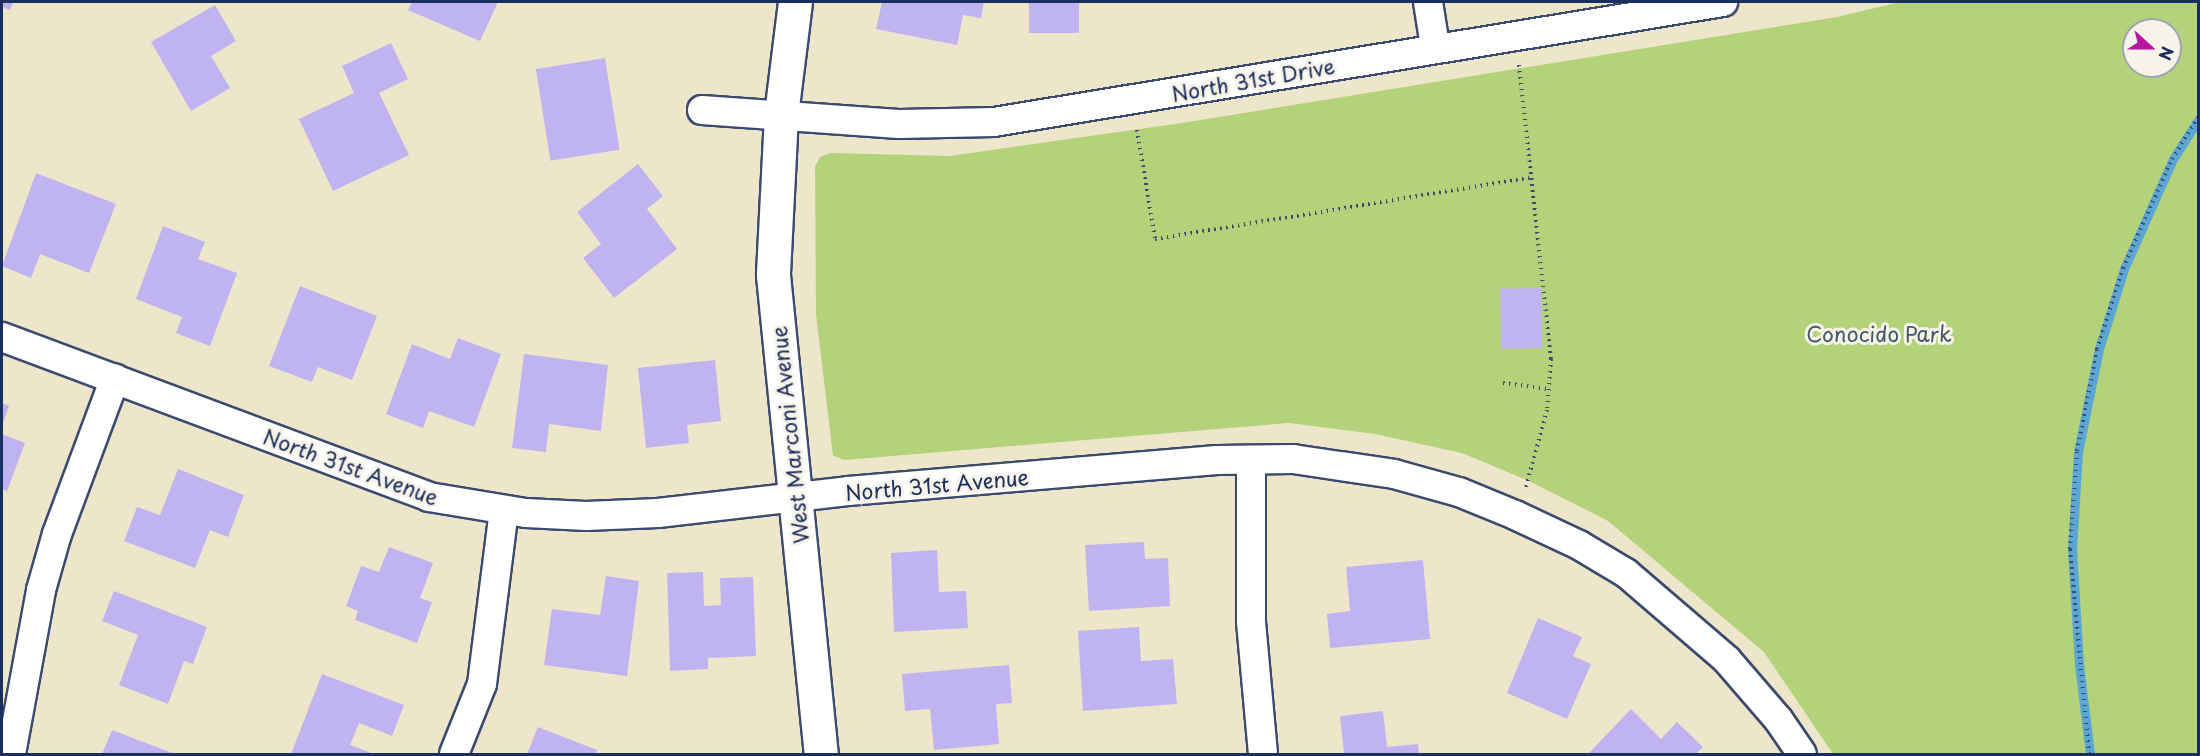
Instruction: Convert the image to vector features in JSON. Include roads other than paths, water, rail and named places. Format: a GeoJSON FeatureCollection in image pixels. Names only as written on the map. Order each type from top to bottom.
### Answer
{"type":"FeatureCollection","features":[{"type":"Feature","properties":{"kind":"street","name":"West Marconi Avenue"},"geometry":{"type":"LineString","coordinates":[[795,2],[781,115],[773,275],[821,754]]}},
{"type":"Feature","properties":{"kind":"street"},"geometry":{"type":"LineString","coordinates":[[1428,2],[1435,46]]}},
{"type":"Feature","properties":{"kind":"street","name":"North 31st Drive"},"geometry":{"type":"LineString","coordinates":[[781,115],[899,124],[994,122],[1132,101],[1435,46],[1723,2]]}},
{"type":"Feature","properties":{"kind":"street"},"geometry":{"type":"LineString","coordinates":[[702,110],[781,115]]}},
{"type":"Feature","properties":{"kind":"street","name":"North 31st Avenue"},"geometry":{"type":"LineString","coordinates":[[2,337],[429,497],[504,510],[596,516],[796,497],[1251,460],[1293,459],[1350,465],[1459,492],[1579,545],[1626,573],[1727,660],[1778,719],[1802,754]]}},
{"type":"Feature","properties":{"kind":"street"},"geometry":{"type":"LineString","coordinates":[[11,754],[41,590],[57,534],[115,378]]}},
{"type":"Feature","properties":{"kind":"street"},"geometry":{"type":"LineString","coordinates":[[1251,460],[1251,622],[1263,754]]}},
{"type":"Feature","properties":{"kind":"street"},"geometry":{"type":"LineString","coordinates":[[454,754],[483,684],[504,510]]}},
{"type":"Feature","properties":{"kind":"waterway"},"geometry":{"type":"LineString","coordinates":[[2090,754],[2079,664],[2072,550],[2078,452],[2099,349],[2124,269],[2173,159],[2198,120]]}},
{"type":"Feature","properties":{"kind":"park label","name":"Conocido Park"},"geometry":{"type":"Point","coordinates":[1879,333]}}]}
